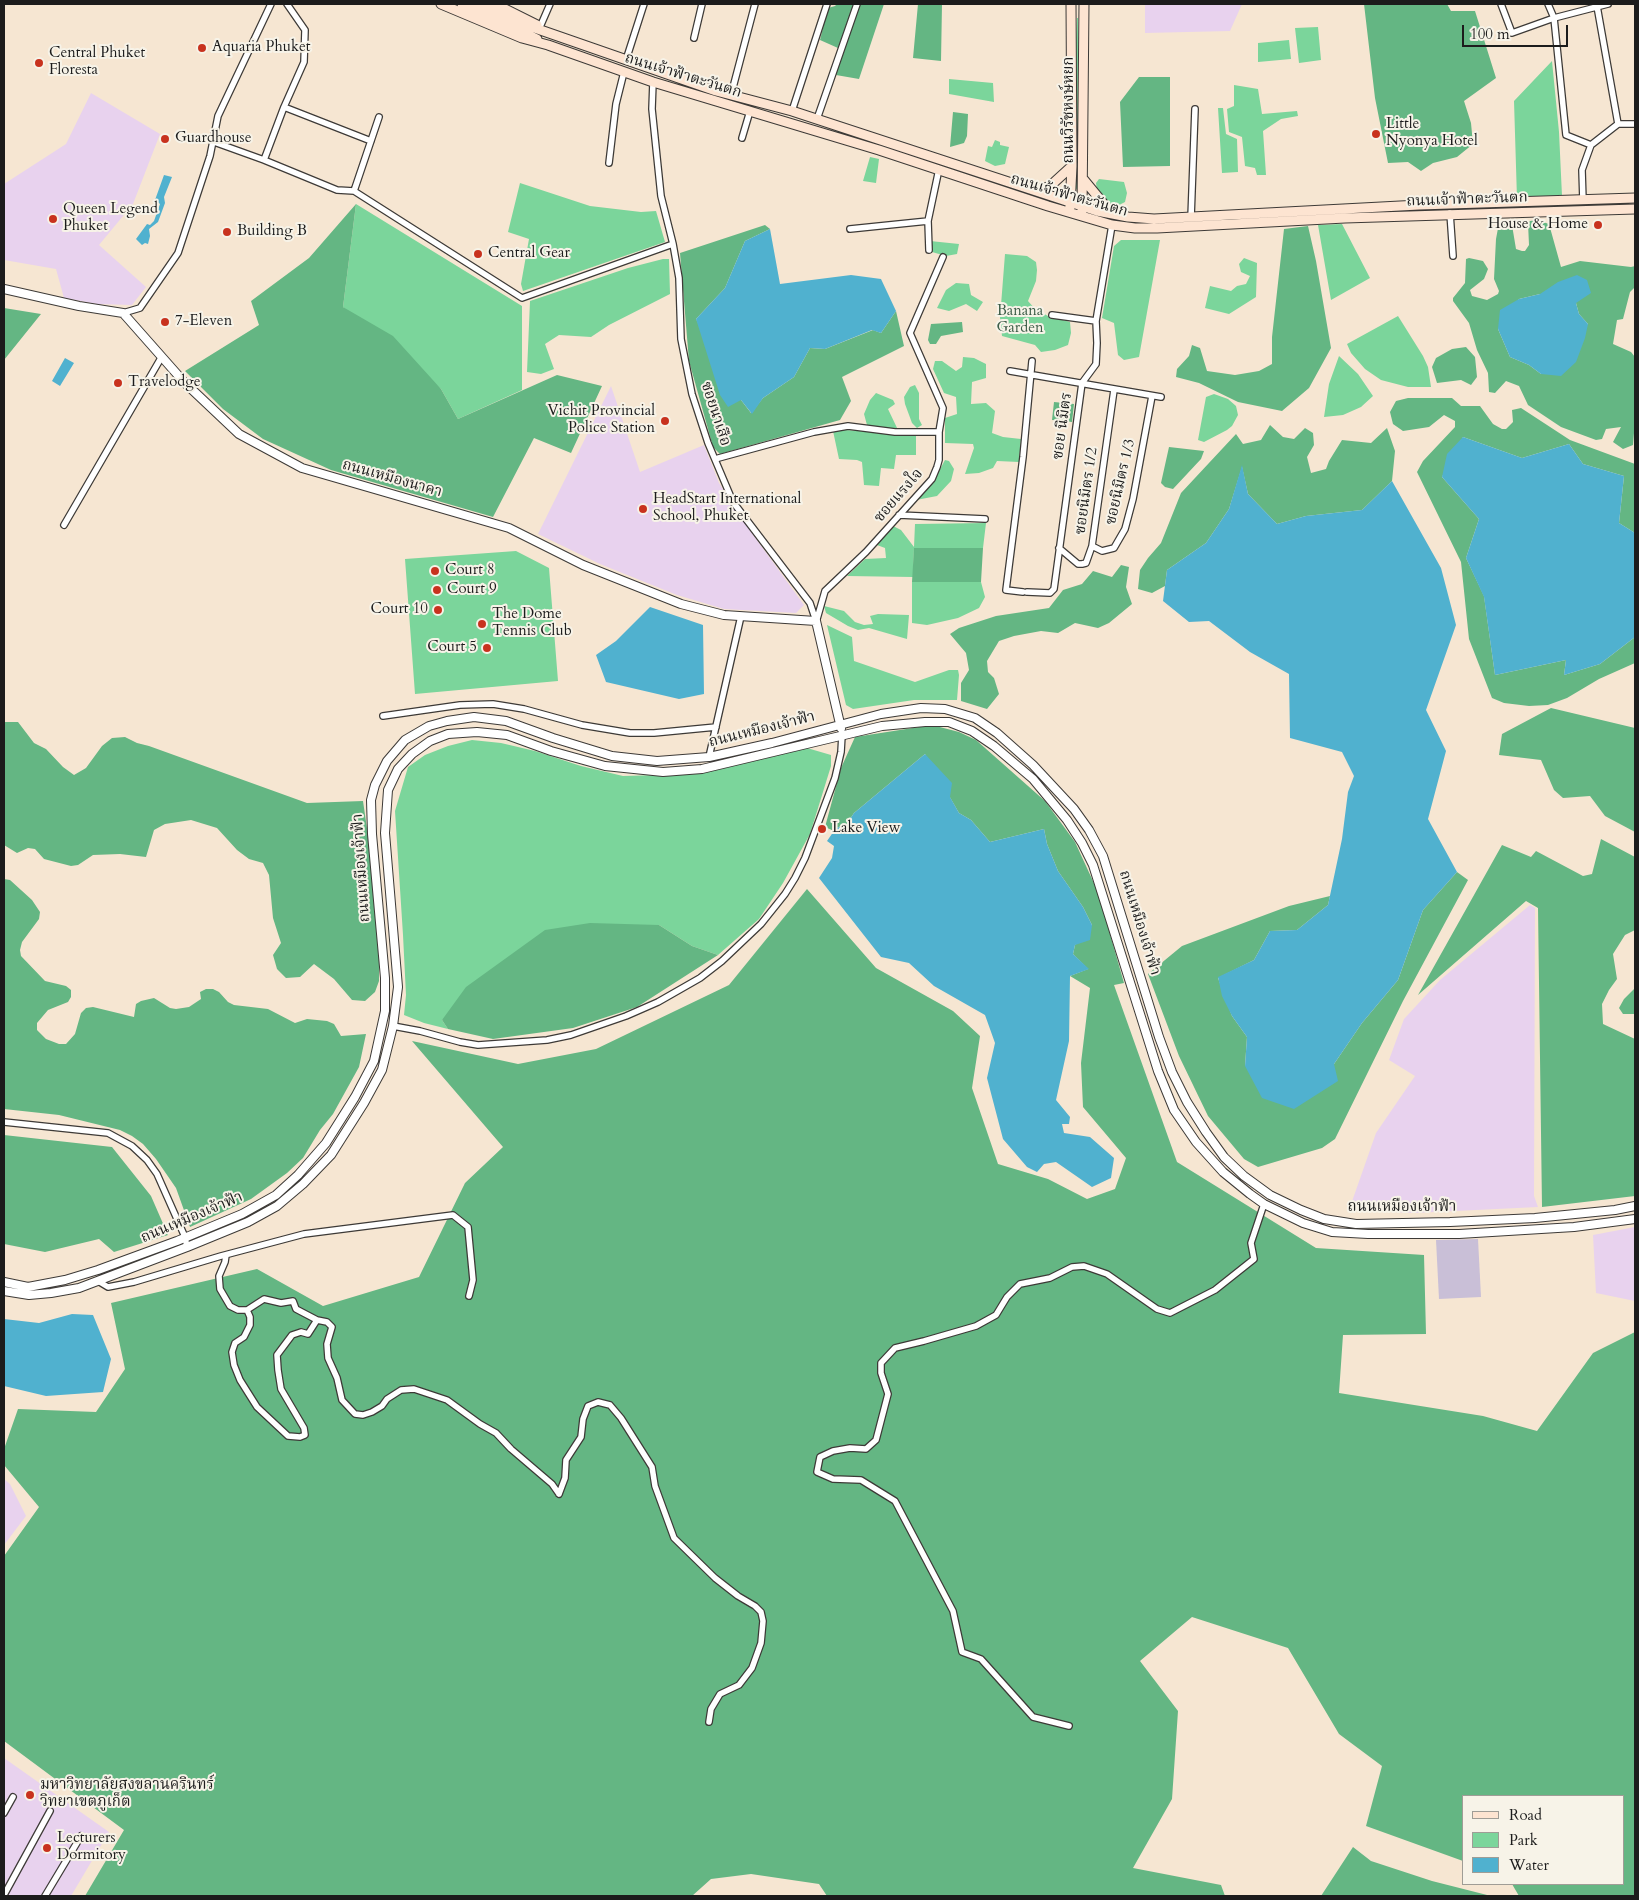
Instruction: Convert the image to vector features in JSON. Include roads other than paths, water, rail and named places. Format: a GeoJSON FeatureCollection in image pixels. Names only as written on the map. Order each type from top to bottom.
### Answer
{"type":"FeatureCollection","features":[{"type":"Feature","properties":{"kind":"main road"},"geometry":{"type":"LineString","coordinates":[[441,4],[522,38],[548,45]]}},
{"type":"Feature","properties":{"kind":"main road"},"geometry":{"type":"LineString","coordinates":[[462,4],[523,31],[548,45]]}},
{"type":"Feature","properties":{"kind":"main road"},"geometry":{"type":"LineString","coordinates":[[476,4],[551,34]]}},
{"type":"Feature","properties":{"kind":"main road"},"geometry":{"type":"LineString","coordinates":[[495,4],[525,18],[551,34]]}},
{"type":"Feature","properties":{"kind":"main road"},"geometry":{"type":"LineString","coordinates":[[1070,5],[1084,5]]}},
{"type":"Feature","properties":{"kind":"main road","name":"ถนนวิรัชหงษ์หยก"},"geometry":{"type":"LineString","coordinates":[[1070,5],[1072,166],[1070,213]]}},
{"type":"Feature","properties":{"kind":"main road","name":"ถนนวิรัชหงษ์หยก"},"geometry":{"type":"LineString","coordinates":[[1082,216],[1084,180],[1084,5]]}},
{"type":"Feature","properties":{"kind":"main road","name":"ถนนเจ้าฟ้าตะวันตก"},"geometry":{"type":"LineString","coordinates":[[551,34],[730,95],[792,111],[1082,206],[1112,214],[1154,220],[1419,205],[1635,198]]}},
{"type":"Feature","properties":{"kind":"main road","name":"ถนนเจ้าฟ้าตะวันตก"},"geometry":{"type":"LineString","coordinates":[[548,45],[653,82],[939,169],[1070,213],[1112,225],[1157,228],[1450,214],[1635,208]]}},
{"type":"Feature","properties":{"kind":"main road"},"geometry":{"type":"LineString","coordinates":[[1030,189],[1040,190],[1049,187],[1072,166]]}},
{"type":"Feature","properties":{"kind":"main road"},"geometry":{"type":"LineString","coordinates":[[1084,180],[1112,214]]}},
{"type":"Feature","properties":{"kind":"street"},"geometry":{"type":"LineString","coordinates":[[4,289],[79,306],[123,313],[140,308],[178,253],[214,142],[218,116],[271,4]]}},
{"type":"Feature","properties":{"kind":"street"},"geometry":{"type":"LineString","coordinates":[[264,160],[284,107],[304,62],[304,30],[287,4]]}},
{"type":"Feature","properties":{"kind":"street"},"geometry":{"type":"LineString","coordinates":[[540,27],[550,4]]}},
{"type":"Feature","properties":{"kind":"street"},"geometry":{"type":"LineString","coordinates":[[626,60],[644,4]]}},
{"type":"Feature","properties":{"kind":"street"},"geometry":{"type":"LineString","coordinates":[[694,38],[702,4]]}},
{"type":"Feature","properties":{"kind":"street"},"geometry":{"type":"LineString","coordinates":[[730,95],[755,4]]}},
{"type":"Feature","properties":{"kind":"street"},"geometry":{"type":"LineString","coordinates":[[792,111],[827,4]]}},
{"type":"Feature","properties":{"kind":"street"},"geometry":{"type":"LineString","coordinates":[[816,119],[856,4]]}},
{"type":"Feature","properties":{"kind":"street"},"geometry":{"type":"LineString","coordinates":[[1501,4],[1512,33],[1554,18],[1608,4]]}},
{"type":"Feature","properties":{"kind":"street"},"geometry":{"type":"LineString","coordinates":[[1548,4],[1554,18],[1566,135],[1591,146]]}},
{"type":"Feature","properties":{"kind":"street"},"geometry":{"type":"LineString","coordinates":[[1597,6],[1618,124]]}},
{"type":"Feature","properties":{"kind":"street"},"geometry":{"type":"LineString","coordinates":[[609,163],[616,104],[624,72]]}},
{"type":"Feature","properties":{"kind":"street","name":"ซอยนาเสือ"},"geometry":{"type":"LineString","coordinates":[[653,82],[652,109],[661,196],[679,278],[681,339],[692,394],[716,460],[734,502],[810,603],[841,724],[842,736]]}},
{"type":"Feature","properties":{"kind":"street"},"geometry":{"type":"LineString","coordinates":[[284,107],[371,141]]}},
{"type":"Feature","properties":{"kind":"street"},"geometry":{"type":"LineString","coordinates":[[1191,218],[1195,109]]}},
{"type":"Feature","properties":{"kind":"street"},"geometry":{"type":"LineString","coordinates":[[742,138],[750,111]]}},
{"type":"Feature","properties":{"kind":"street"},"geometry":{"type":"LineString","coordinates":[[354,191],[379,117]]}},
{"type":"Feature","properties":{"kind":"street"},"geometry":{"type":"LineString","coordinates":[[1583,200],[1582,170],[1591,146],[1618,124],[1635,124]]}},
{"type":"Feature","properties":{"kind":"street"},"geometry":{"type":"LineString","coordinates":[[214,142],[337,190],[354,191],[522,298],[673,244]]}},
{"type":"Feature","properties":{"kind":"street"},"geometry":{"type":"LineString","coordinates":[[929,250],[928,221],[939,169]]}},
{"type":"Feature","properties":{"kind":"street"},"geometry":{"type":"LineString","coordinates":[[1450,214],[1453,256]]}},
{"type":"Feature","properties":{"kind":"street"},"geometry":{"type":"LineString","coordinates":[[850,229],[928,221]]}},
{"type":"Feature","properties":{"kind":"street","name":"ซอย นิมิตร"},"geometry":{"type":"LineString","coordinates":[[1030,373],[1023,457],[1006,590],[1044,594],[1052,592],[1055,576],[1082,383],[1096,364],[1096,321],[1112,225]]}},
{"type":"Feature","properties":{"kind":"street","name":"ซอยแรงใจ"},"geometry":{"type":"LineString","coordinates":[[816,621],[824,591],[866,552],[932,479],[940,460],[939,432],[943,408],[910,332],[943,257]]}},
{"type":"Feature","properties":{"kind":"street","name":"ถนนเหมืองนาคา"},"geometry":{"type":"LineString","coordinates":[[123,313],[160,358],[239,434],[302,468],[509,528],[583,565],[681,604],[724,615],[816,621]]}},
{"type":"Feature","properties":{"kind":"street"},"geometry":{"type":"LineString","coordinates":[[1052,315],[1096,321]]}},
{"type":"Feature","properties":{"kind":"street"},"geometry":{"type":"LineString","coordinates":[[64,525],[160,358]]}},
{"type":"Feature","properties":{"kind":"street"},"geometry":{"type":"LineString","coordinates":[[1030,373],[1032,361]]}},
{"type":"Feature","properties":{"kind":"street"},"geometry":{"type":"LineString","coordinates":[[1010,371],[1160,397]]}},
{"type":"Feature","properties":{"kind":"street","name":"ซอยนิมิตร 1/2"},"geometry":{"type":"LineString","coordinates":[[1059,548],[1078,564],[1086,563],[1092,546],[1114,390]]}},
{"type":"Feature","properties":{"kind":"street","name":"ซอยนิมิตร 1/3"},"geometry":{"type":"LineString","coordinates":[[1092,546],[1102,551],[1114,548],[1125,529],[1133,499],[1152,396]]}},
{"type":"Feature","properties":{"kind":"street"},"geometry":{"type":"LineString","coordinates":[[716,460],[814,432],[848,426],[895,432],[939,432]]}},
{"type":"Feature","properties":{"kind":"street"},"geometry":{"type":"LineString","coordinates":[[899,516],[985,519]]}},
{"type":"Feature","properties":{"kind":"street"},"geometry":{"type":"LineString","coordinates":[[709,757],[741,616]]}},
{"type":"Feature","properties":{"kind":"street"},"geometry":{"type":"LineString","coordinates":[[384,716],[460,704],[493,704],[524,709],[582,725],[630,733],[654,733],[716,727]]}},
{"type":"Feature","properties":{"kind":"street","name":"ถนนเหมืองเจ้าฟ้า"},"geometry":{"type":"LineString","coordinates":[[4,1282],[28,1287],[65,1280],[98,1270],[242,1214],[276,1195],[298,1176],[326,1143],[355,1097],[374,1061],[385,1011],[385,978],[372,834],[371,800],[375,785],[387,761],[406,740],[429,726],[474,717],[506,720],[585,748],[620,757],[656,761],[709,757],[772,743],[881,714],[921,708],[945,709],[975,718],[997,733],[1033,765],[1074,809],[1089,830],[1103,856],[1159,1037],[1172,1072],[1187,1102],[1224,1157],[1244,1176],[1270,1195],[1301,1210],[1324,1219],[1363,1224],[1536,1218],[1615,1210],[1635,1206]]}},
{"type":"Feature","properties":{"kind":"street"},"geometry":{"type":"LineString","coordinates":[[881,714],[882,726]]}},
{"type":"Feature","properties":{"kind":"street","name":"ถนนเหมืองเจ้าฟ้า"},"geometry":{"type":"LineString","coordinates":[[4,1290],[29,1295],[51,1294],[79,1288],[248,1222],[277,1206],[303,1184],[331,1155],[364,1103],[382,1070],[393,1026],[398,986],[385,833],[388,790],[398,769],[412,754],[430,741],[448,734],[477,732],[507,735],[551,751],[605,766],[663,772],[702,769],[882,726],[948,722],[972,731],[994,746],[1033,779],[1068,820],[1082,843],[1092,865],[1158,1071],[1174,1110],[1196,1142],[1223,1172],[1264,1204],[1303,1223],[1325,1230],[1363,1234],[1458,1234],[1574,1227],[1635,1219]]}},
{"type":"Feature","properties":{"kind":"street"},"geometry":{"type":"LineString","coordinates":[[393,1026],[478,1045],[547,1040],[571,1036],[626,1016],[658,1002],[700,978],[722,961],[761,924],[795,878],[805,858],[835,778],[841,752],[842,736]]}},
{"type":"Feature","properties":{"kind":"street"},"geometry":{"type":"LineString","coordinates":[[372,834],[385,833]]}},
{"type":"Feature","properties":{"kind":"street"},"geometry":{"type":"LineString","coordinates":[[1174,1110],[1187,1102]]}},
{"type":"Feature","properties":{"kind":"street"},"geometry":{"type":"LineString","coordinates":[[4,1122],[108,1133],[132,1146],[147,1160],[157,1174],[185,1237],[187,1247]]}},
{"type":"Feature","properties":{"kind":"street"},"geometry":{"type":"LineString","coordinates":[[1069,1726],[1033,1717],[981,1659],[962,1652],[953,1611],[895,1501],[861,1480],[833,1479],[817,1472],[820,1457],[833,1451],[850,1448],[866,1449],[876,1440],[888,1394],[881,1373],[881,1363],[895,1348],[976,1326],[996,1315],[1007,1297],[1020,1284],[1050,1278],[1072,1267],[1084,1266],[1106,1274],[1156,1310],[1170,1313],[1215,1290],[1254,1258],[1251,1243],[1264,1204]]}},
{"type":"Feature","properties":{"kind":"street"},"geometry":{"type":"LineString","coordinates":[[98,1281],[108,1287],[134,1282],[304,1234],[453,1215],[468,1227],[472,1280],[469,1296]]}},
{"type":"Feature","properties":{"kind":"street"},"geometry":{"type":"LineString","coordinates":[[1380,1223],[1380,1234]]}},
{"type":"Feature","properties":{"kind":"street"},"geometry":{"type":"LineString","coordinates":[[1363,1224],[1363,1234]]}},
{"type":"Feature","properties":{"kind":"street"},"geometry":{"type":"LineString","coordinates":[[226,1255],[219,1276],[220,1289],[230,1306],[238,1310],[247,1310],[264,1299],[281,1302],[293,1301],[296,1309],[317,1320],[327,1322],[332,1327],[327,1344],[328,1358],[337,1378],[342,1400],[355,1414],[363,1415],[372,1412],[401,1390],[414,1389],[447,1400],[496,1433],[511,1449],[552,1484],[559,1494],[564,1478],[566,1460],[581,1437],[583,1419],[588,1406],[598,1402],[610,1405],[621,1418],[652,1467],[655,1486],[674,1538],[715,1578],[738,1596],[755,1606],[760,1612],[763,1621],[760,1643],[752,1668],[738,1685],[720,1694],[711,1710],[709,1722]]}},
{"type":"Feature","properties":{"kind":"street"},"geometry":{"type":"LineString","coordinates":[[247,1310],[250,1317],[250,1325],[244,1336],[234,1343],[232,1352],[234,1365],[240,1380],[257,1407],[288,1436],[305,1434],[304,1428],[281,1389],[277,1355],[292,1336],[301,1332],[308,1334],[317,1320]]}},
{"type":"Feature","properties":{"kind":"street"},"geometry":{"type":"LineString","coordinates":[[4,1813],[13,1797]]}},
{"type":"Feature","properties":{"kind":"street"},"geometry":{"type":"LineString","coordinates":[[4,1895],[50,1811]]}},
{"type":"Feature","properties":{"kind":"street"},"geometry":{"type":"LineString","coordinates":[[45,1896],[81,1836]]}},
{"type":"Feature","properties":{"kind":"water"},"geometry":{"type":"Polygon","coordinates":[[[164,175],[172,177],[164,197],[165,203],[158,222],[149,229],[148,244],[142,245],[136,239],[147,224],[150,225],[154,221],[160,204],[155,200],[164,175]]]}},
{"type":"Feature","properties":{"kind":"water"},"geometry":{"type":"Polygon","coordinates":[[[770,229],[780,284],[851,275],[881,279],[896,311],[881,333],[872,330],[825,349],[810,348],[794,377],[763,398],[752,414],[741,400],[728,407],[720,395],[696,319],[725,288],[745,241],[770,229]]]}},
{"type":"Feature","properties":{"kind":"water"},"geometry":{"type":"Polygon","coordinates":[[[1577,275],[1587,280],[1591,293],[1576,303],[1579,314],[1588,324],[1576,362],[1561,376],[1541,374],[1529,365],[1510,357],[1498,329],[1500,310],[1519,299],[1540,294],[1558,282],[1577,275]]]}},
{"type":"Feature","properties":{"kind":"water"},"geometry":{"type":"Polygon","coordinates":[[[65,358],[74,363],[60,386],[52,381],[65,358]]]}},
{"type":"Feature","properties":{"kind":"water"},"geometry":{"type":"Polygon","coordinates":[[[1463,437],[1522,458],[1569,444],[1583,464],[1624,476],[1619,523],[1635,533],[1635,637],[1600,664],[1564,675],[1566,660],[1495,675],[1484,597],[1466,558],[1479,519],[1442,477],[1447,454],[1463,437]]]}},
{"type":"Feature","properties":{"kind":"water"},"geometry":{"type":"Polygon","coordinates":[[[1242,465],[1248,494],[1277,524],[1306,516],[1362,510],[1392,481],[1441,568],[1456,625],[1426,710],[1446,751],[1428,819],[1457,872],[1423,910],[1398,980],[1362,1023],[1334,1064],[1338,1081],[1294,1109],[1262,1098],[1245,1066],[1247,1037],[1232,1016],[1222,996],[1218,977],[1254,960],[1270,931],[1297,930],[1328,905],[1342,839],[1348,792],[1354,776],[1342,752],[1290,738],[1289,674],[1250,652],[1209,621],[1189,622],[1163,601],[1167,570],[1206,543],[1229,509],[1242,465]]]}},
{"type":"Feature","properties":{"kind":"water"},"geometry":{"type":"Polygon","coordinates":[[[650,607],[703,625],[704,694],[679,699],[606,682],[596,655],[616,641],[650,607]]]}},
{"type":"Feature","properties":{"kind":"water"},"geometry":{"type":"Polygon","coordinates":[[[925,754],[952,783],[950,797],[959,813],[971,820],[990,842],[1044,829],[1047,844],[1058,871],[1083,907],[1092,925],[1090,940],[1075,945],[1073,954],[1089,969],[1070,976],[1069,1041],[1056,1100],[1070,1117],[1069,1124],[1062,1124],[1064,1133],[1090,1137],[1114,1158],[1111,1178],[1092,1187],[1056,1162],[1044,1164],[1037,1172],[1027,1167],[1003,1139],[987,1078],[995,1043],[985,1015],[934,986],[909,963],[881,957],[819,878],[832,858],[834,846],[827,841],[836,828],[846,825],[854,813],[925,754]]]}},
{"type":"Feature","properties":{"kind":"water"},"geometry":{"type":"Polygon","coordinates":[[[72,1314],[93,1315],[111,1359],[103,1392],[46,1396],[4,1386],[4,1319],[39,1323],[72,1314]]]}},
{"type":"Feature","properties":{"kind":"place","name":"Aquaria Phuket"},"geometry":{"type":"Point","coordinates":[202,48]}},
{"type":"Feature","properties":{"kind":"place","name":"Central Phuket Floresta"},"geometry":{"type":"Point","coordinates":[39,63]}},
{"type":"Feature","properties":{"kind":"place","name":"Little Nyonya Hotel"},"geometry":{"type":"Point","coordinates":[1376,134]}},
{"type":"Feature","properties":{"kind":"place","name":"Guardhouse"},"geometry":{"type":"Point","coordinates":[165,139]}},
{"type":"Feature","properties":{"kind":"place","name":"Queen Legend Phuket"},"geometry":{"type":"Point","coordinates":[53,219]}},
{"type":"Feature","properties":{"kind":"place","name":"House & Home"},"geometry":{"type":"Point","coordinates":[1598,225]}},
{"type":"Feature","properties":{"kind":"place","name":"Building B"},"geometry":{"type":"Point","coordinates":[227,232]}},
{"type":"Feature","properties":{"kind":"place","name":"Central Gear"},"geometry":{"type":"Point","coordinates":[478,254]}},
{"type":"Feature","properties":{"kind":"place","name":"7-Eleven"},"geometry":{"type":"Point","coordinates":[165,322]}},
{"type":"Feature","properties":{"kind":"place","name":"Travelodge"},"geometry":{"type":"Point","coordinates":[118,383]}},
{"type":"Feature","properties":{"kind":"place","name":"Vichit Provincial Police Station"},"geometry":{"type":"Point","coordinates":[665,421]}},
{"type":"Feature","properties":{"kind":"place","name":"HeadStart International School, Phuket"},"geometry":{"type":"Point","coordinates":[643,509]}},
{"type":"Feature","properties":{"kind":"place","name":"Court 8"},"geometry":{"type":"Point","coordinates":[435,571]}},
{"type":"Feature","properties":{"kind":"place","name":"Court 9"},"geometry":{"type":"Point","coordinates":[437,590]}},
{"type":"Feature","properties":{"kind":"place","name":"Court 10"},"geometry":{"type":"Point","coordinates":[438,610]}},
{"type":"Feature","properties":{"kind":"place","name":"The Dome Tennis Club"},"geometry":{"type":"Point","coordinates":[482,624]}},
{"type":"Feature","properties":{"kind":"place","name":"Court 5"},"geometry":{"type":"Point","coordinates":[487,648]}},
{"type":"Feature","properties":{"kind":"place","name":"Lake View"},"geometry":{"type":"Point","coordinates":[822,829]}},
{"type":"Feature","properties":{"kind":"place","name":"มหาวิทยาลัยสงขลานครินทร์ วิทยาเขตภูเก็ต"},"geometry":{"type":"Point","coordinates":[30,1795]}},
{"type":"Feature","properties":{"kind":"place","name":"Lecturers Dormitory"},"geometry":{"type":"Point","coordinates":[47,1848]}},
{"type":"Feature","properties":{"kind":"park label","name":"Banana Garden"},"geometry":{"type":"Point","coordinates":[1020,320]}}]}
